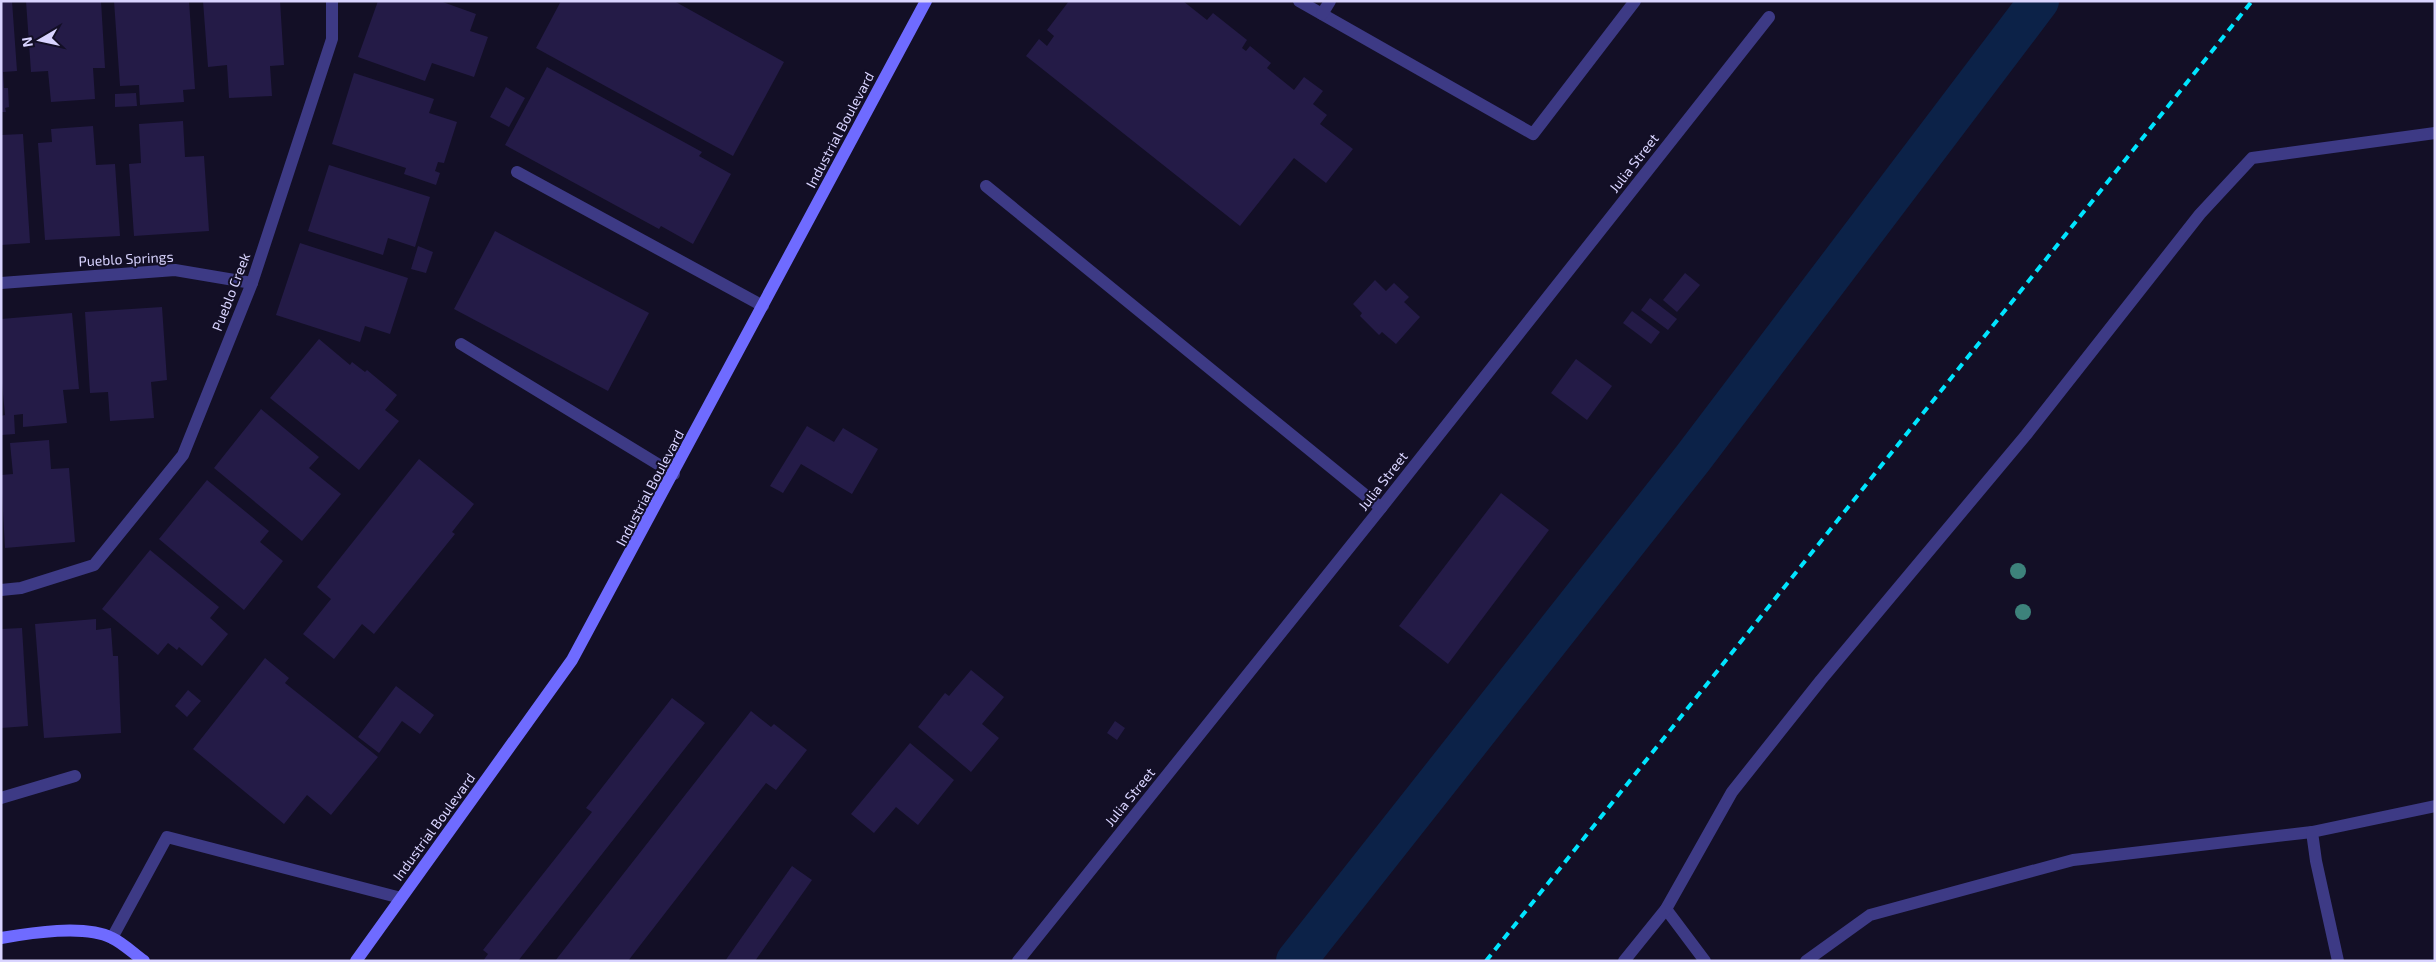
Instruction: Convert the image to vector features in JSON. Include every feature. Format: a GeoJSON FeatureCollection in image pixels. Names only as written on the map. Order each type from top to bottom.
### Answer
{"type":"FeatureCollection","features":[{"type":"Feature","properties":{"kind":"main road","name":"Industrial Boulevard"},"geometry":{"type":"LineString","coordinates":[[356,961],[572,660],[674,474],[926,1]]}},
{"type":"Feature","properties":{"kind":"main road"},"geometry":{"type":"LineString","coordinates":[[1,938],[48,930],[91,933],[112,938],[144,961]]}},
{"type":"Feature","properties":{"kind":"street","name":"Pueblo Creek"},"geometry":{"type":"LineString","coordinates":[[1,590],[21,588],[94,565],[183,455],[252,283],[332,39],[332,1]]}},
{"type":"Feature","properties":{"kind":"street"},"geometry":{"type":"LineString","coordinates":[[1299,1],[1533,134],[1635,1]]}},
{"type":"Feature","properties":{"kind":"street"},"geometry":{"type":"LineString","coordinates":[[1322,14],[1330,1]]}},
{"type":"Feature","properties":{"kind":"street","name":"Julia Street"},"geometry":{"type":"LineString","coordinates":[[1018,961],[1381,508],[1769,17]]}},
{"type":"Feature","properties":{"kind":"street"},"geometry":{"type":"LineString","coordinates":[[1624,961],[1666,909],[1732,792],[1821,680],[2026,435],[2200,214],[2252,158],[2435,133]]}},
{"type":"Feature","properties":{"kind":"street"},"geometry":{"type":"LineString","coordinates":[[517,172],[763,306]]}},
{"type":"Feature","properties":{"kind":"street"},"geometry":{"type":"LineString","coordinates":[[986,186],[1381,508]]}},
{"type":"Feature","properties":{"kind":"street","name":"Pueblo Springs"},"geometry":{"type":"LineString","coordinates":[[1,283],[175,270],[252,283]]}},
{"type":"Feature","properties":{"kind":"street"},"geometry":{"type":"LineString","coordinates":[[461,344],[674,474]]}},
{"type":"Feature","properties":{"kind":"street"},"geometry":{"type":"LineString","coordinates":[[1,798],[76,776]]}},
{"type":"Feature","properties":{"kind":"street"},"geometry":{"type":"LineString","coordinates":[[1806,961],[1870,915],[2073,860],[2312,832],[2435,806]]}},
{"type":"Feature","properties":{"kind":"street"},"geometry":{"type":"LineString","coordinates":[[2312,832],[2316,861],[2338,961]]}},
{"type":"Feature","properties":{"kind":"street"},"geometry":{"type":"LineString","coordinates":[[112,938],[167,838],[401,898]]}},
{"type":"Feature","properties":{"kind":"street"},"geometry":{"type":"LineString","coordinates":[[1666,909],[1705,961]]}},
{"type":"Feature","properties":{"kind":"building"},"geometry":{"type":"Polygon","coordinates":[[[1,1],[12,1],[17,71],[3,72],[4,88],[8,88],[9,107],[5,108],[6,112],[1,112],[1,1]]]}},
{"type":"Feature","properties":{"kind":"building"},"geometry":{"type":"Polygon","coordinates":[[[26,1],[101,1],[105,68],[93,68],[95,99],[51,102],[48,71],[31,72],[26,1]]]}},
{"type":"Feature","properties":{"kind":"building"},"geometry":{"type":"Polygon","coordinates":[[[114,1],[189,1],[195,89],[183,90],[184,102],[140,105],[139,85],[120,86],[114,1]]]}},
{"type":"Feature","properties":{"kind":"building"},"geometry":{"type":"Polygon","coordinates":[[[203,1],[280,1],[284,65],[270,66],[272,96],[229,98],[227,65],[208,67],[203,1]]]}},
{"type":"Feature","properties":{"kind":"building"},"geometry":{"type":"Polygon","coordinates":[[[378,1],[440,1],[476,14],[470,31],[488,37],[474,77],[432,63],[425,81],[358,57],[378,1]]]}},
{"type":"Feature","properties":{"kind":"building"},"geometry":{"type":"Polygon","coordinates":[[[561,1],[674,1],[784,62],[733,156],[536,48],[561,1]]]}},
{"type":"Feature","properties":{"kind":"building"},"geometry":{"type":"Polygon","coordinates":[[[1069,1],[1183,1],[1207,20],[1213,13],[1247,40],[1242,48],[1246,51],[1250,46],[1271,63],[1267,68],[1294,90],[1304,77],[1323,91],[1313,104],[1327,115],[1320,124],[1353,149],[1326,183],[1294,158],[1240,226],[1026,56],[1039,39],[1047,46],[1054,36],[1047,30],[1069,1]]]}},
{"type":"Feature","properties":{"kind":"building"},"geometry":{"type":"Polygon","coordinates":[[[547,67],[702,152],[699,156],[731,174],[693,244],[661,226],[659,229],[505,145],[547,67]]]}},
{"type":"Feature","properties":{"kind":"building"},"geometry":{"type":"Polygon","coordinates":[[[354,73],[434,99],[429,113],[457,122],[444,163],[438,162],[435,171],[440,173],[436,185],[404,174],[406,168],[332,144],[354,73]]]}},
{"type":"Feature","properties":{"kind":"building"},"geometry":{"type":"Polygon","coordinates":[[[506,87],[525,98],[509,127],[490,117],[506,87]]]}},
{"type":"Feature","properties":{"kind":"building"},"geometry":{"type":"Polygon","coordinates":[[[136,93],[137,106],[115,107],[115,94],[136,93]]]}},
{"type":"Feature","properties":{"kind":"building"},"geometry":{"type":"Polygon","coordinates":[[[183,121],[185,157],[204,156],[209,231],[134,236],[129,164],[141,163],[139,124],[183,121]]]}},
{"type":"Feature","properties":{"kind":"building"},"geometry":{"type":"Polygon","coordinates":[[[93,126],[96,165],[115,164],[120,236],[45,240],[38,143],[52,142],[51,129],[93,126]]]}},
{"type":"Feature","properties":{"kind":"building"},"geometry":{"type":"Polygon","coordinates":[[[23,134],[30,243],[1,245],[1,135],[23,134]]]}},
{"type":"Feature","properties":{"kind":"building"},"geometry":{"type":"Polygon","coordinates":[[[329,165],[430,197],[415,247],[388,238],[383,255],[308,231],[329,165]]]}},
{"type":"Feature","properties":{"kind":"building"},"geometry":{"type":"Polygon","coordinates":[[[495,231],[649,313],[608,391],[454,309],[495,231]]]}},
{"type":"Feature","properties":{"kind":"building"},"geometry":{"type":"Polygon","coordinates":[[[300,243],[408,278],[390,334],[365,326],[360,342],[276,315],[300,243]]]}},
{"type":"Feature","properties":{"kind":"building"},"geometry":{"type":"Polygon","coordinates":[[[418,246],[433,252],[426,273],[411,269],[418,246]]]}},
{"type":"Feature","properties":{"kind":"building"},"geometry":{"type":"Polygon","coordinates":[[[1685,273],[1700,285],[1677,312],[1663,300],[1685,273]]]}},
{"type":"Feature","properties":{"kind":"building"},"geometry":{"type":"Polygon","coordinates":[[[1375,280],[1386,291],[1394,283],[1409,297],[1404,302],[1420,317],[1396,344],[1382,332],[1379,335],[1360,316],[1362,313],[1353,304],[1375,280]]]}},
{"type":"Feature","properties":{"kind":"building"},"geometry":{"type":"Polygon","coordinates":[[[1650,298],[1677,319],[1668,330],[1641,310],[1650,298]]]}},
{"type":"Feature","properties":{"kind":"building"},"geometry":{"type":"Polygon","coordinates":[[[162,307],[167,380],[151,382],[154,418],[110,421],[108,392],[90,393],[85,312],[162,307]]]}},
{"type":"Feature","properties":{"kind":"building"},"geometry":{"type":"Polygon","coordinates":[[[1632,311],[1660,332],[1651,344],[1623,323],[1632,311]]]}},
{"type":"Feature","properties":{"kind":"building"},"geometry":{"type":"Polygon","coordinates":[[[72,313],[79,389],[63,390],[67,423],[23,427],[23,414],[14,415],[15,434],[1,435],[1,416],[5,415],[1,373],[1,319],[72,313]]]}},
{"type":"Feature","properties":{"kind":"building"},"geometry":{"type":"Polygon","coordinates":[[[319,339],[350,365],[352,362],[365,372],[367,370],[397,395],[385,410],[399,421],[359,470],[270,398],[319,339]]]}},
{"type":"Feature","properties":{"kind":"building"},"geometry":{"type":"Polygon","coordinates":[[[1576,359],[1612,386],[1587,420],[1551,393],[1576,359]]]}},
{"type":"Feature","properties":{"kind":"building"},"geometry":{"type":"Polygon","coordinates":[[[261,409],[319,457],[309,468],[341,494],[302,541],[214,468],[261,409]]]}},
{"type":"Feature","properties":{"kind":"building"},"geometry":{"type":"Polygon","coordinates":[[[807,426],[834,442],[843,428],[878,449],[852,494],[801,464],[783,493],[770,486],[807,426]]]}},
{"type":"Feature","properties":{"kind":"building"},"geometry":{"type":"Polygon","coordinates":[[[49,440],[51,469],[69,468],[75,542],[5,548],[1,475],[13,474],[10,443],[49,440]]]}},
{"type":"Feature","properties":{"kind":"building"},"geometry":{"type":"Polygon","coordinates":[[[419,459],[474,504],[452,532],[455,534],[374,634],[362,624],[334,659],[303,634],[331,599],[317,587],[419,459]]]}},
{"type":"Feature","properties":{"kind":"building"},"geometry":{"type":"Polygon","coordinates":[[[207,480],[269,531],[260,542],[283,561],[244,610],[159,539],[207,480]]]}},
{"type":"Feature","properties":{"kind":"building"},"geometry":{"type":"Polygon","coordinates":[[[1501,493],[1549,530],[1448,664],[1399,626],[1501,493]]]}},
{"type":"Feature","properties":{"kind":"building"},"geometry":{"type":"Polygon","coordinates":[[[150,550],[219,607],[210,618],[228,634],[202,666],[179,647],[177,650],[168,643],[158,655],[102,609],[150,550]]]}},
{"type":"Feature","properties":{"kind":"building"},"geometry":{"type":"Polygon","coordinates":[[[96,619],[96,630],[111,628],[113,656],[118,656],[121,733],[44,738],[35,624],[96,619]]]}},
{"type":"Feature","properties":{"kind":"building"},"geometry":{"type":"Polygon","coordinates":[[[22,628],[28,726],[1,728],[1,629],[22,628]]]}},
{"type":"Feature","properties":{"kind":"building"},"geometry":{"type":"Polygon","coordinates":[[[265,658],[289,678],[285,683],[378,757],[331,815],[307,795],[284,824],[193,749],[265,658]]]}},
{"type":"Feature","properties":{"kind":"building"},"geometry":{"type":"Polygon","coordinates":[[[971,670],[1004,697],[982,724],[999,738],[971,772],[918,727],[945,693],[949,696],[971,670]]]}},
{"type":"Feature","properties":{"kind":"building"},"geometry":{"type":"Polygon","coordinates":[[[396,686],[434,715],[420,734],[402,721],[379,753],[358,737],[396,686]]]}},
{"type":"Feature","properties":{"kind":"building"},"geometry":{"type":"Polygon","coordinates":[[[188,690],[201,701],[187,717],[175,706],[188,690]]]}},
{"type":"Feature","properties":{"kind":"building"},"geometry":{"type":"Polygon","coordinates":[[[672,698],[705,723],[518,961],[483,961],[488,954],[483,950],[592,812],[586,808],[672,698]]]}},
{"type":"Feature","properties":{"kind":"building"},"geometry":{"type":"Polygon","coordinates":[[[751,711],[771,727],[774,724],[807,750],[776,790],[766,783],[628,961],[555,961],[751,711]]]}},
{"type":"Feature","properties":{"kind":"building"},"geometry":{"type":"Polygon","coordinates":[[[1115,721],[1125,728],[1117,740],[1107,733],[1115,721]]]}},
{"type":"Feature","properties":{"kind":"building"},"geometry":{"type":"Polygon","coordinates":[[[910,743],[954,780],[918,825],[896,807],[874,833],[851,814],[910,743]]]}},
{"type":"Feature","properties":{"kind":"building"},"geometry":{"type":"Polygon","coordinates":[[[792,866],[812,880],[755,961],[725,961],[792,866]]]}},
{"type":"Feature","properties":{"kind":"waterway"},"geometry":{"type":"LineString","coordinates":[[1296,961],[1693,458],[2039,1]]}},
{"type":"Feature","properties":{"kind":"railway"},"geometry":{"type":"LineString","coordinates":[[1486,961],[2252,1]]}}]}
